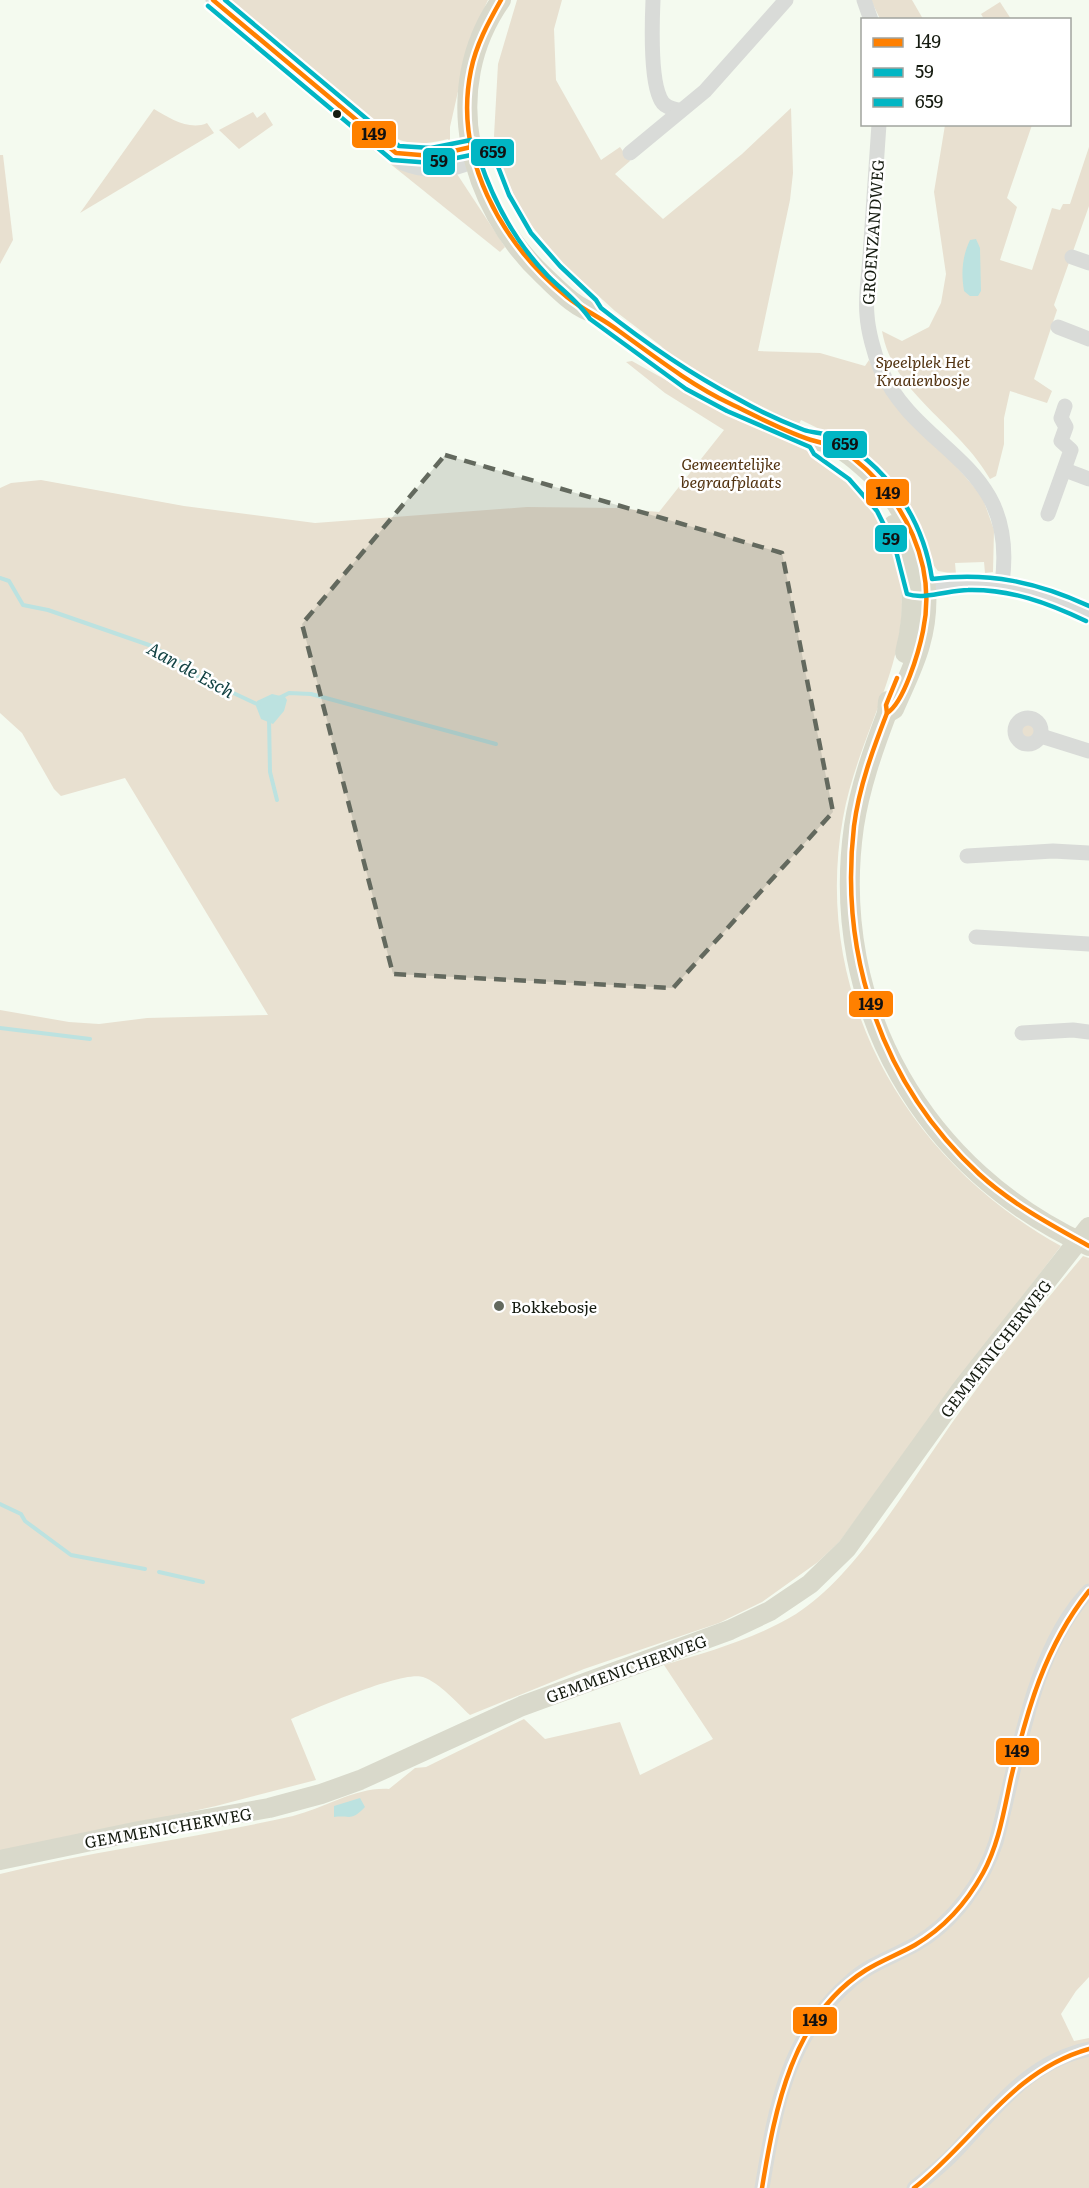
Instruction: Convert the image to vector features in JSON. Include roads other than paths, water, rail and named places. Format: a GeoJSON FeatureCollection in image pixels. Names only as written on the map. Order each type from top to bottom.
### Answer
{"type":"FeatureCollection","features":[{"type":"Feature","properties":{"kind":"main road"},"geometry":{"type":"LineString","coordinates":[[501,1],[501,10],[488,46],[481,85],[477,154],[516,226],[545,262],[591,305],[595,314],[653,358],[696,386],[730,404],[815,441],[819,448],[858,476],[880,502],[899,537],[927,607],[920,647],[894,709],[887,713],[860,796],[851,872],[852,920],[856,954],[879,1032],[905,1086],[956,1154],[995,1189],[1027,1212],[1089,1246]]}},
{"type":"Feature","properties":{"kind":"main road","name":"GEMMENICHERWEG"},"geometry":{"type":"LineString","coordinates":[[0,1860],[140,1831],[269,1808],[321,1794],[360,1780],[522,1706],[730,1630],[770,1611],[810,1584],[847,1548],[960,1391],[1089,1227]]}},
{"type":"Feature","properties":{"kind":"street"},"geometry":{"type":"LineString","coordinates":[[213,0],[396,153],[432,156],[477,154]]}},
{"type":"Feature","properties":{"kind":"street"},"geometry":{"type":"LineString","coordinates":[[653,0],[652,26],[657,88],[660,100],[668,108],[678,110]]}},
{"type":"Feature","properties":{"kind":"street"},"geometry":{"type":"LineString","coordinates":[[630,153],[678,110],[705,91],[786,0]]}},
{"type":"Feature","properties":{"kind":"street"},"geometry":{"type":"LineString","coordinates":[[864,0],[870,18]]}},
{"type":"Feature","properties":{"kind":"street","name":"GROENZANDWEG"},"geometry":{"type":"LineString","coordinates":[[879,126],[867,314],[876,354],[880,368],[900,401],[976,477],[996,508],[1003,543],[1002,583]]}},
{"type":"Feature","properties":{"kind":"street"},"geometry":{"type":"LineString","coordinates":[[1072,257],[1089,263]]}},
{"type":"Feature","properties":{"kind":"street"},"geometry":{"type":"LineString","coordinates":[[1058,327],[1089,339]]}},
{"type":"Feature","properties":{"kind":"street"},"geometry":{"type":"LineString","coordinates":[[1048,514],[1071,450],[1061,441],[1066,428],[1061,418],[1065,406]]}},
{"type":"Feature","properties":{"kind":"street"},"geometry":{"type":"LineString","coordinates":[[1065,470],[1089,479]]}},
{"type":"Feature","properties":{"kind":"street"},"geometry":{"type":"LineString","coordinates":[[919,587],[971,582],[1002,583],[1050,595],[1089,614]]}},
{"type":"Feature","properties":{"kind":"street"},"geometry":{"type":"LineString","coordinates":[[1041,736],[1089,751]]}},
{"type":"Feature","properties":{"kind":"street"},"geometry":{"type":"LineString","coordinates":[[967,855],[1053,851],[1089,853]]}},
{"type":"Feature","properties":{"kind":"street"},"geometry":{"type":"LineString","coordinates":[[976,937],[1089,944]]}},
{"type":"Feature","properties":{"kind":"street"},"geometry":{"type":"LineString","coordinates":[[1022,1033],[1089,1032]]}},
{"type":"Feature","properties":{"kind":"street"},"geometry":{"type":"LineString","coordinates":[[762,2188],[781,2087],[797,2053],[820,2016],[839,1992],[856,1976],[918,1943],[938,1928],[967,1897],[985,1869],[996,1842],[1046,1656],[1063,1623],[1089,1591]]}},
{"type":"Feature","properties":{"kind":"street"},"geometry":{"type":"LineString","coordinates":[[914,2188],[947,2160],[1020,2084],[1058,2058],[1089,2049]]}},
{"type":"Feature","properties":{"kind":"water"},"geometry":{"type":"Polygon","coordinates":[[[976,239],[980,248],[981,291],[978,296],[970,296],[964,291],[963,265],[970,240],[976,239]]]}},
{"type":"Feature","properties":{"kind":"water"},"geometry":{"type":"Polygon","coordinates":[[[272,694],[285,697],[287,700],[284,711],[273,724],[261,719],[256,706],[257,701],[272,694]]]}},
{"type":"Feature","properties":{"kind":"water"},"geometry":{"type":"Polygon","coordinates":[[[360,1798],[365,1807],[356,1815],[334,1817],[334,1806],[360,1798]]]}},
{"type":"Feature","properties":{"kind":"waterway","name":"Aan de Esch"},"geometry":{"type":"LineString","coordinates":[[0,578],[9,581],[23,605],[48,610],[149,645],[181,662],[195,675],[259,705]]}},
{"type":"Feature","properties":{"kind":"waterway","name":"Aan de Esch"},"geometry":{"type":"LineString","coordinates":[[279,698],[289,693],[311,694],[496,744]]}},
{"type":"Feature","properties":{"kind":"waterway"},"geometry":{"type":"LineString","coordinates":[[269,718],[270,772],[277,800]]}},
{"type":"Feature","properties":{"kind":"waterway"},"geometry":{"type":"LineString","coordinates":[[0,1028],[90,1039]]}},
{"type":"Feature","properties":{"kind":"waterway"},"geometry":{"type":"LineString","coordinates":[[0,1504],[21,1514],[25,1521],[71,1555],[145,1569]]}},
{"type":"Feature","properties":{"kind":"waterway"},"geometry":{"type":"LineString","coordinates":[[159,1572],[203,1582]]}},
{"type":"Feature","properties":{"kind":"place","name":"Bokkebosje"},"geometry":{"type":"Point","coordinates":[499,1306]}},
{"type":"Feature","properties":{"kind":"park label","name":"Speelplek Het Kraaienbosje"},"geometry":{"type":"Point","coordinates":[923,370]}},
{"type":"Feature","properties":{"kind":"park label","name":"Gemeentelijke begraafplaats"},"geometry":{"type":"Point","coordinates":[731,472]}}]}
